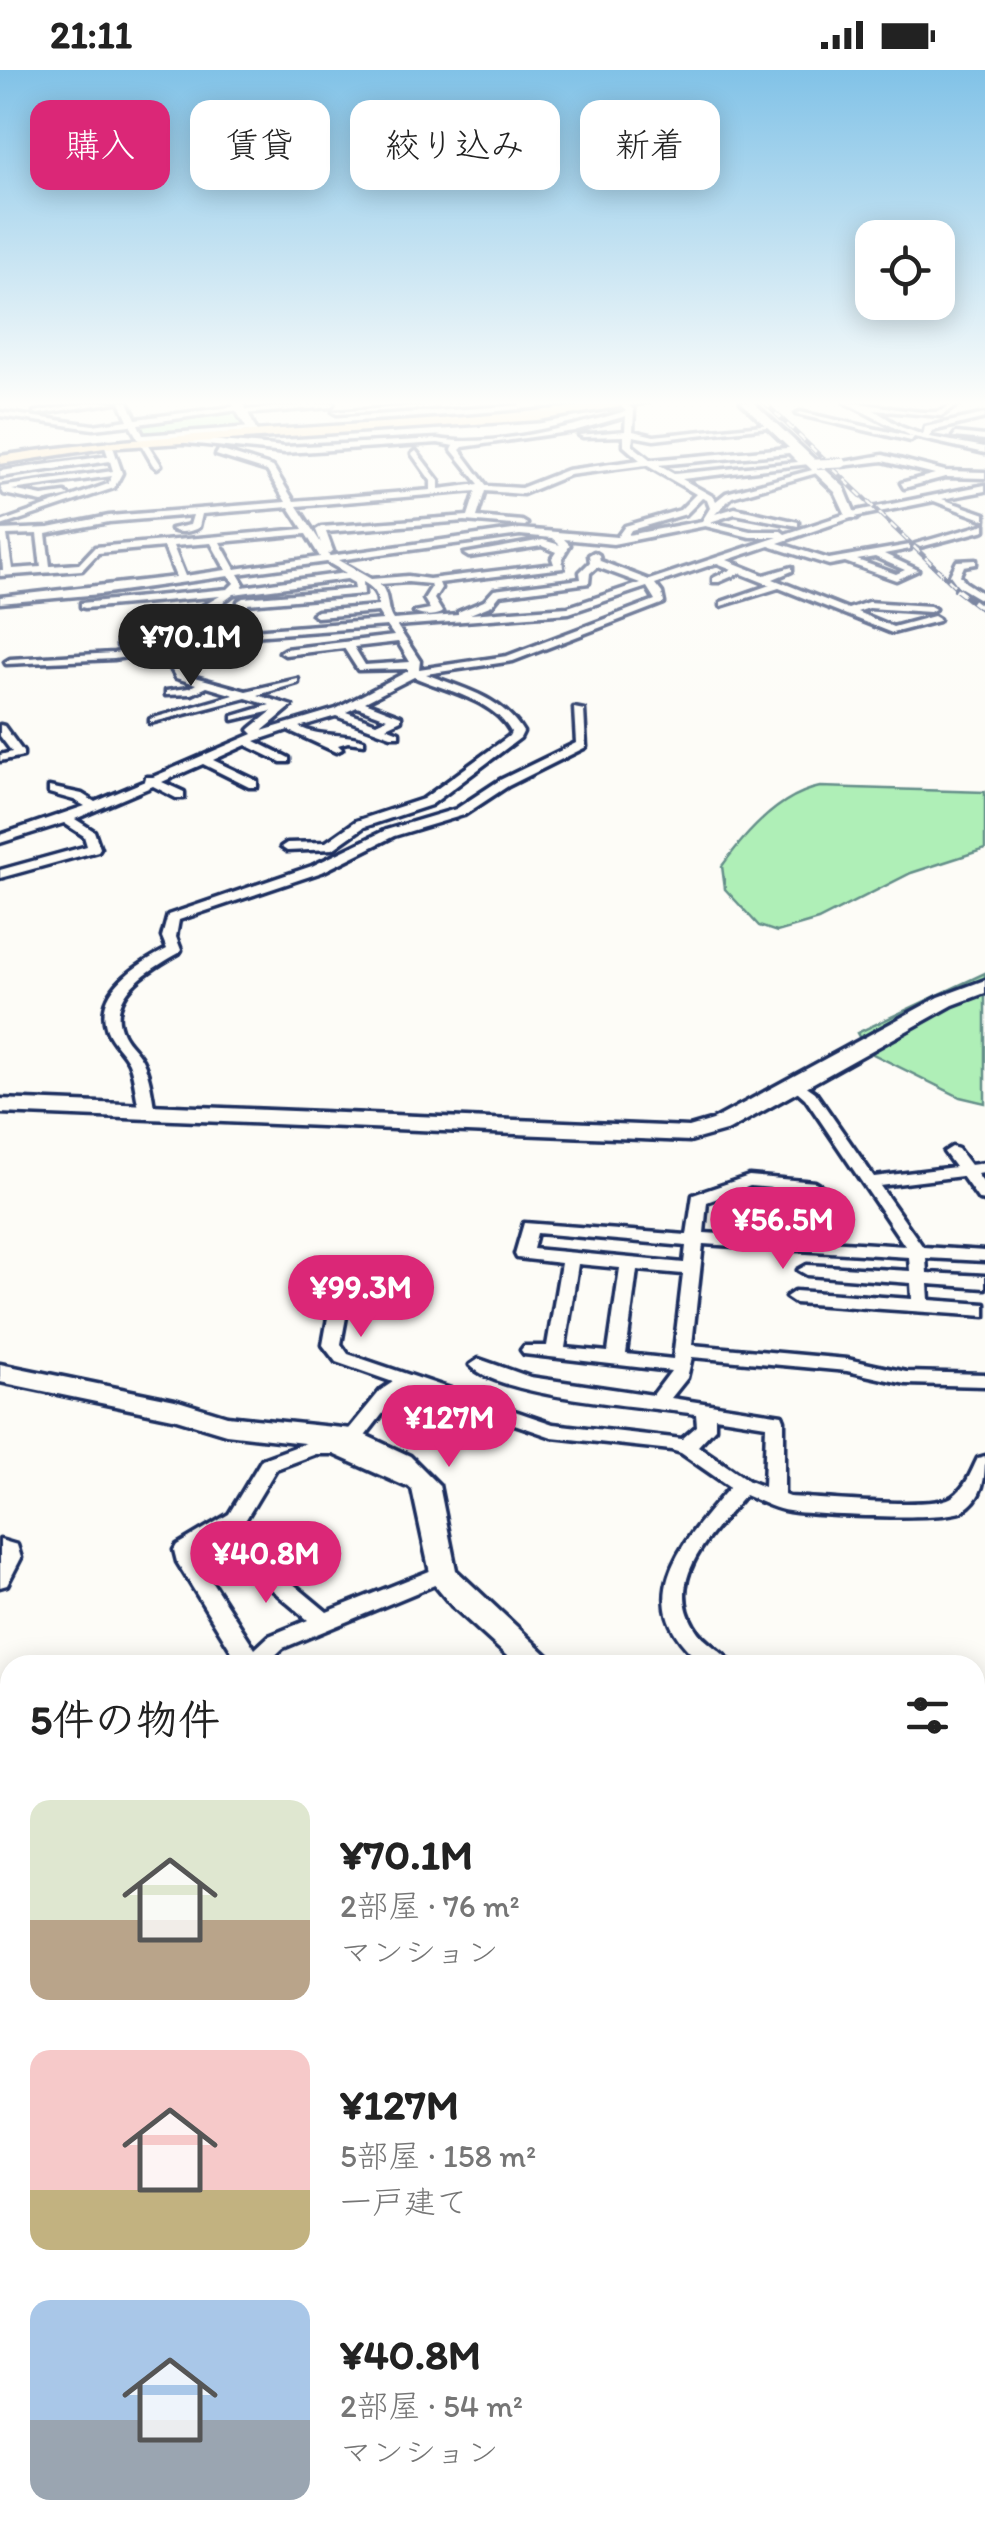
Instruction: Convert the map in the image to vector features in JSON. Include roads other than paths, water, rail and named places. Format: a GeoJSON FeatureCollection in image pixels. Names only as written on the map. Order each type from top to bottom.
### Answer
{"type":"FeatureCollection","features":[{"type":"Feature","properties":{"kind":"street"},"geometry":{"type":"LineString","coordinates":[[1,530],[33,518]]}},
{"type":"Feature","properties":{"kind":"street"},"geometry":{"type":"LineString","coordinates":[[1,530],[41,531],[136,518]]}},
{"type":"Feature","properties":{"kind":"street"},"geometry":{"type":"LineString","coordinates":[[176,528],[194,527],[197,518]]}},
{"type":"Feature","properties":{"kind":"street"},"geometry":{"type":"LineString","coordinates":[[235,518],[238,524]]}},
{"type":"Feature","properties":{"kind":"street"},"geometry":{"type":"LineString","coordinates":[[192,616],[243,613],[244,601],[361,592],[358,582],[327,555],[301,518]]}},
{"type":"Feature","properties":{"kind":"street"},"geometry":{"type":"LineString","coordinates":[[354,518],[360,527]]}},
{"type":"Feature","properties":{"kind":"street"},"geometry":{"type":"LineString","coordinates":[[399,518],[403,523]]}},
{"type":"Feature","properties":{"kind":"street"},"geometry":{"type":"LineString","coordinates":[[327,555],[321,530],[472,518],[523,524],[540,532]]}},
{"type":"Feature","properties":{"kind":"street"},"geometry":{"type":"LineString","coordinates":[[620,540],[628,528],[664,518]]}},
{"type":"Feature","properties":{"kind":"street"},"geometry":{"type":"LineString","coordinates":[[0,600],[181,580],[327,555],[540,532],[620,540],[703,518]]}},
{"type":"Feature","properties":{"kind":"street"},"geometry":{"type":"LineString","coordinates":[[713,518],[761,535],[825,524]]}},
{"type":"Feature","properties":{"kind":"street"},"geometry":{"type":"LineString","coordinates":[[757,518],[780,524],[825,524]]}},
{"type":"Feature","properties":{"kind":"street"},"geometry":{"type":"LineString","coordinates":[[762,519],[766,518]]}},
{"type":"Feature","properties":{"kind":"street"},"geometry":{"type":"LineString","coordinates":[[5,662],[98,658],[252,633],[568,610],[844,518]]}},
{"type":"Feature","properties":{"kind":"street"},"geometry":{"type":"LineString","coordinates":[[452,519],[466,540]]}},
{"type":"Feature","properties":{"kind":"street"},"geometry":{"type":"LineString","coordinates":[[431,521],[444,539]]}},
{"type":"Feature","properties":{"kind":"street"},"geometry":{"type":"LineString","coordinates":[[761,535],[762,530],[780,524]]}},
{"type":"Feature","properties":{"kind":"street"},"geometry":{"type":"LineString","coordinates":[[920,544],[985,527]]}},
{"type":"Feature","properties":{"kind":"street"},"geometry":{"type":"LineString","coordinates":[[1,530],[4,573],[81,563],[96,550],[310,531]]}},
{"type":"Feature","properties":{"kind":"street"},"geometry":{"type":"LineString","coordinates":[[41,531],[46,570]]}},
{"type":"Feature","properties":{"kind":"street"},"geometry":{"type":"LineString","coordinates":[[368,582],[560,566],[557,558],[564,542],[554,534]]}},
{"type":"Feature","properties":{"kind":"street"},"geometry":{"type":"LineString","coordinates":[[940,539],[985,571]]}},
{"type":"Feature","properties":{"kind":"street"},"geometry":{"type":"LineString","coordinates":[[5,662],[83,655],[161,634],[192,616],[238,584],[214,540]]}},
{"type":"Feature","properties":{"kind":"street"},"geometry":{"type":"LineString","coordinates":[[453,620],[482,606],[568,598],[588,590],[586,572],[596,563],[598,540]]}},
{"type":"Feature","properties":{"kind":"street"},"geometry":{"type":"LineString","coordinates":[[469,554],[543,543],[561,551]]}},
{"type":"Feature","properties":{"kind":"street"},"geometry":{"type":"LineString","coordinates":[[168,544],[181,580]]}},
{"type":"Feature","properties":{"kind":"street"},"geometry":{"type":"LineString","coordinates":[[772,544],[830,562],[907,547]]}},
{"type":"Feature","properties":{"kind":"street"},"geometry":{"type":"LineString","coordinates":[[985,550],[960,563],[955,575],[961,584],[985,599]]}},
{"type":"Feature","properties":{"kind":"street"},"geometry":{"type":"LineString","coordinates":[[848,559],[896,577],[914,570],[874,554]]}},
{"type":"Feature","properties":{"kind":"street"},"geometry":{"type":"LineString","coordinates":[[720,562],[779,584],[816,606],[848,612],[892,630],[932,614],[879,605],[848,612]]}},
{"type":"Feature","properties":{"kind":"street"},"geometry":{"type":"LineString","coordinates":[[81,563],[100,591]]}},
{"type":"Feature","properties":{"kind":"street"},"geometry":{"type":"LineString","coordinates":[[347,644],[362,668],[414,669],[495,662],[652,606],[661,596],[649,583],[596,563]]}},
{"type":"Feature","properties":{"kind":"street"},"geometry":{"type":"LineString","coordinates":[[716,580],[740,569]]}},
{"type":"Feature","properties":{"kind":"street"},"geometry":{"type":"LineString","coordinates":[[764,579],[789,569]]}},
{"type":"Feature","properties":{"kind":"street"},"geometry":{"type":"LineString","coordinates":[[57,595],[58,606],[196,596],[235,588],[403,570],[429,578],[436,588],[429,599],[437,612],[318,614]]}},
{"type":"Feature","properties":{"kind":"street"},"geometry":{"type":"LineString","coordinates":[[287,847],[329,846],[360,824],[427,802],[514,738],[516,726],[510,718],[414,669],[394,624],[383,611],[378,587],[352,575]]}},
{"type":"Feature","properties":{"kind":"street"},"geometry":{"type":"LineString","coordinates":[[725,604],[746,594],[756,596],[779,584]]}},
{"type":"Feature","properties":{"kind":"street"},"geometry":{"type":"LineString","coordinates":[[877,609],[912,625]]}},
{"type":"Feature","properties":{"kind":"street"},"geometry":{"type":"LineString","coordinates":[[285,652],[400,639]]}},
{"type":"Feature","properties":{"kind":"street"},"geometry":{"type":"LineString","coordinates":[[210,640],[177,659],[174,664],[180,676],[286,706],[254,730],[260,734]]}},
{"type":"Feature","properties":{"kind":"street"},"geometry":{"type":"LineString","coordinates":[[0,840],[66,819],[260,734],[336,712],[414,669]]}},
{"type":"Feature","properties":{"kind":"street"},"geometry":{"type":"LineString","coordinates":[[154,722],[294,681]]}},
{"type":"Feature","properties":{"kind":"street"},"geometry":{"type":"LineString","coordinates":[[170,693],[192,691],[206,684]]}},
{"type":"Feature","properties":{"kind":"street"},"geometry":{"type":"LineString","coordinates":[[357,703],[397,718],[376,728]]}},
{"type":"Feature","properties":{"kind":"street"},"geometry":{"type":"LineString","coordinates":[[237,718],[282,704]]}},
{"type":"Feature","properties":{"kind":"street"},"geometry":{"type":"LineString","coordinates":[[147,1112],[136,1062],[115,1032],[111,1018],[114,1000],[129,980],[174,950],[169,938],[174,918],[317,869],[390,833],[460,812],[504,783],[582,745],[578,710]]}},
{"type":"Feature","properties":{"kind":"street"},"geometry":{"type":"LineString","coordinates":[[336,712],[395,734]]}},
{"type":"Feature","properties":{"kind":"street"},"geometry":{"type":"LineString","coordinates":[[316,737],[354,719]]}},
{"type":"Feature","properties":{"kind":"street"},"geometry":{"type":"LineString","coordinates":[[288,726],[331,742],[347,738],[360,742]]}},
{"type":"Feature","properties":{"kind":"street"},"geometry":{"type":"LineString","coordinates":[[0,758],[19,754],[1,732]]}},
{"type":"Feature","properties":{"kind":"street"},"geometry":{"type":"LineString","coordinates":[[316,737],[336,750]]}},
{"type":"Feature","properties":{"kind":"street"},"geometry":{"type":"LineString","coordinates":[[246,741],[285,760]]}},
{"type":"Feature","properties":{"kind":"street"},"geometry":{"type":"LineString","coordinates":[[204,760],[253,784]]}},
{"type":"Feature","properties":{"kind":"street"},"geometry":{"type":"LineString","coordinates":[[150,780],[180,795]]}},
{"type":"Feature","properties":{"kind":"street"},"geometry":{"type":"LineString","coordinates":[[53,790],[94,806]]}},
{"type":"Feature","properties":{"kind":"street"},"geometry":{"type":"LineString","coordinates":[[0,874],[94,848],[90,834],[66,819]]}},
{"type":"Feature","properties":{"kind":"street"},"geometry":{"type":"LineString","coordinates":[[19,834],[45,862]]}},
{"type":"Feature","properties":{"kind":"street"},"geometry":{"type":"LineString","coordinates":[[0,1106],[690,1134],[721,1125],[946,1001],[985,986]]}},
{"type":"Feature","properties":{"kind":"street"},"geometry":{"type":"LineString","coordinates":[[798,1084],[810,1095],[916,1251],[921,1305]]}},
{"type":"Feature","properties":{"kind":"street"},"geometry":{"type":"LineString","coordinates":[[952,1152],[985,1196]]}},
{"type":"Feature","properties":{"kind":"street"},"geometry":{"type":"LineString","coordinates":[[871,1182],[985,1168]]}},
{"type":"Feature","properties":{"kind":"street"},"geometry":{"type":"LineString","coordinates":[[659,1400],[678,1378],[683,1358],[699,1199],[749,1181],[815,1187]]}},
{"type":"Feature","properties":{"kind":"street"},"geometry":{"type":"LineString","coordinates":[[692,1269],[523,1254],[530,1227],[985,1256]]}},
{"type":"Feature","properties":{"kind":"street"},"geometry":{"type":"LineString","coordinates":[[604,1261],[610,1234]]}},
{"type":"Feature","properties":{"kind":"street"},"geometry":{"type":"LineString","coordinates":[[805,1244],[801,1298],[985,1310]]}},
{"type":"Feature","properties":{"kind":"street"},"geometry":{"type":"LineString","coordinates":[[850,1247],[854,1301]]}},
{"type":"Feature","properties":{"kind":"street"},"geometry":{"type":"LineString","coordinates":[[555,1352],[570,1258]]}},
{"type":"Feature","properties":{"kind":"street"},"geometry":{"type":"LineString","coordinates":[[616,1359],[629,1264]]}},
{"type":"Feature","properties":{"kind":"street"},"geometry":{"type":"LineString","coordinates":[[806,1270],[985,1282]]}},
{"type":"Feature","properties":{"kind":"street"},"geometry":{"type":"LineString","coordinates":[[344,1279],[332,1345],[342,1358],[552,1430],[685,1447],[742,1486],[787,1504],[890,1509],[955,1506],[972,1492],[985,1463]]}},
{"type":"Feature","properties":{"kind":"street"},"geometry":{"type":"LineString","coordinates":[[530,1350],[616,1359],[847,1365],[906,1378],[985,1380]]}},
{"type":"Feature","properties":{"kind":"street"},"geometry":{"type":"LineString","coordinates":[[479,1365],[498,1375],[534,1384],[775,1420],[774,1500]]}},
{"type":"Feature","properties":{"kind":"street"},"geometry":{"type":"LineString","coordinates":[[0,1372],[175,1408],[244,1428],[352,1439],[400,1463],[424,1484],[442,1574],[462,1598],[526,1655]]}},
{"type":"Feature","properties":{"kind":"street"},"geometry":{"type":"LineString","coordinates":[[352,1439],[388,1394],[408,1382]]}},
{"type":"Feature","properties":{"kind":"street"},"geometry":{"type":"LineString","coordinates":[[685,1447],[706,1428],[705,1408]]}},
{"type":"Feature","properties":{"kind":"street"},"geometry":{"type":"LineString","coordinates":[[246,1655],[184,1557],[184,1550],[236,1520],[269,1464],[314,1447],[335,1447],[408,1481],[420,1480]]}},
{"type":"Feature","properties":{"kind":"street"},"geometry":{"type":"LineString","coordinates":[[709,1655],[692,1642],[676,1615],[673,1594],[685,1555],[742,1486]]}},
{"type":"Feature","properties":{"kind":"street"},"geometry":{"type":"LineString","coordinates":[[0,1548],[10,1550],[11,1558],[0,1579]]}},
{"type":"Feature","properties":{"kind":"street"},"geometry":{"type":"LineString","coordinates":[[246,1548],[266,1572],[324,1622]]}},
{"type":"Feature","properties":{"kind":"street"},"geometry":{"type":"LineString","coordinates":[[262,1655],[276,1642],[442,1574]]}},
{"type":"Feature","properties":{"kind":"railway"},"geometry":{"type":"LineString","coordinates":[[884,518],[960,591]]}},
{"type":"Feature","properties":{"kind":"railway"},"geometry":{"type":"LineString","coordinates":[[956,589],[985,611]]}}]}
